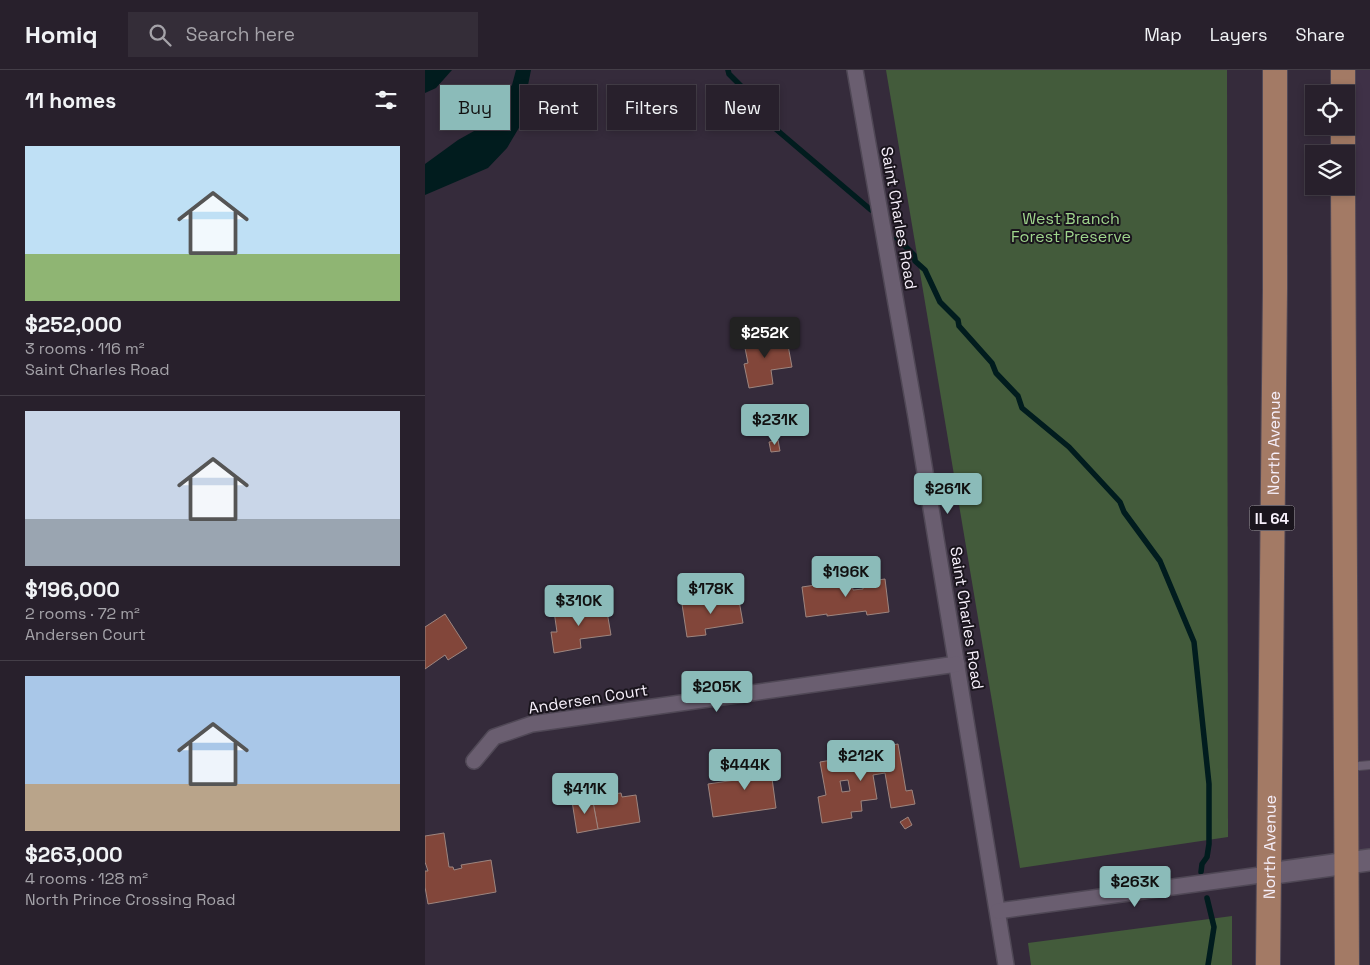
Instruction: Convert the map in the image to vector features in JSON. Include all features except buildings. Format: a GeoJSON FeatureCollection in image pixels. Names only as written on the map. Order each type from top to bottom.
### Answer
{"type":"FeatureCollection","features":[{"type":"Feature","properties":{"kind":"main road","name":"North Avenue"},"geometry":{"type":"LineString","coordinates":[[1268,965],[1275,289],[1275,70]]}},
{"type":"Feature","properties":{"kind":"main road"},"geometry":{"type":"LineString","coordinates":[[1343,70],[1343,85]]}},
{"type":"Feature","properties":{"kind":"main road"},"geometry":{"type":"LineString","coordinates":[[1343,195],[1347,767],[1359,862],[1347,965]]}},
{"type":"Feature","properties":{"kind":"street","name":"Saint Charles Road"},"geometry":{"type":"LineString","coordinates":[[855,70],[916,417],[1006,965]]}},
{"type":"Feature","properties":{"kind":"street","name":"Andersen Court"},"geometry":{"type":"LineString","coordinates":[[474,761],[494,737],[532,724],[957,664]]}},
{"type":"Feature","properties":{"kind":"street"},"geometry":{"type":"LineString","coordinates":[[998,911],[1359,862]]}},
{"type":"Feature","properties":{"kind":"lane"},"geometry":{"type":"LineString","coordinates":[[1347,767],[1370,765]]}},
{"type":"Feature","properties":{"kind":"shaded area"},"geometry":{"type":"Polygon","coordinates":[[[425,70],[452,70],[436,88],[425,93],[425,70]]]}},
{"type":"Feature","properties":{"kind":"shaded area"},"geometry":{"type":"Polygon","coordinates":[[[516,70],[531,70],[528,85],[520,85],[520,126],[507,148],[488,168],[425,195],[425,164],[458,140],[476,130],[510,130],[510,88],[516,70]]]}},
{"type":"Feature","properties":{"kind":"shaded area"},"geometry":{"type":"Polygon","coordinates":[[[1350,70],[1370,70],[1370,854],[1355,856],[1349,199],[1349,195],[1355,195],[1355,145],[1349,145],[1349,135],[1355,135],[1355,85],[1350,85],[1350,70]]]}},
{"type":"Feature","properties":{"kind":"green space","name":"West Branch Forest Preserve"},"geometry":{"type":"Polygon","coordinates":[[[886,70],[1227,70],[1228,837],[1020,868],[886,70]]]}},
{"type":"Feature","properties":{"kind":"green space"},"geometry":{"type":"Polygon","coordinates":[[[1232,916],[1232,965],[1031,965],[1028,943],[1232,916]]]}},
{"type":"Feature","properties":{"kind":"waterway"},"geometry":{"type":"LineString","coordinates":[[728,70],[729,74],[749,94],[764,119],[871,210]]}},
{"type":"Feature","properties":{"kind":"waterway"},"geometry":{"type":"LineString","coordinates":[[897,238],[914,255],[915,261],[925,270],[940,302],[958,320],[959,326],[992,363],[996,373],[1018,396],[1022,408],[1069,447],[1120,502],[1124,512],[1160,561],[1194,642],[1209,784],[1209,844],[1207,857],[1202,864],[1201,872]]}},
{"type":"Feature","properties":{"kind":"waterway"},"geometry":{"type":"LineString","coordinates":[[1207,898],[1214,927],[1208,965]]}}]}
